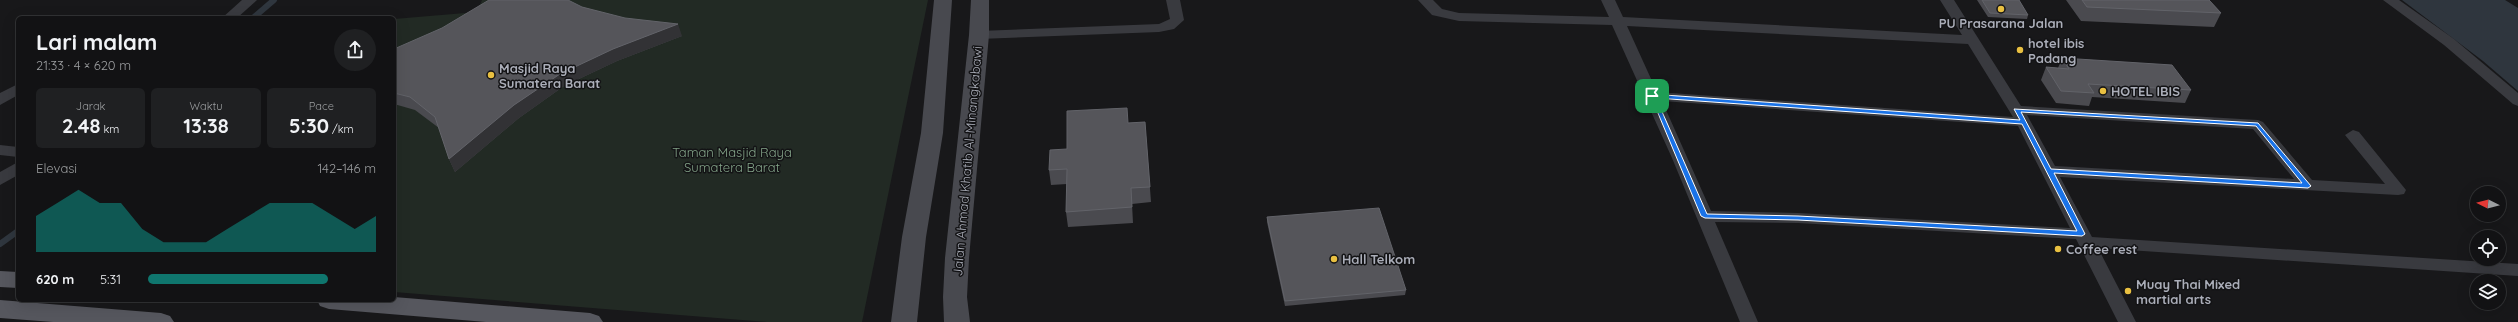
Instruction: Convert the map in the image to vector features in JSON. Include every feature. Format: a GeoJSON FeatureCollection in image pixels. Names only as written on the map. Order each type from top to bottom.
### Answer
{"type":"FeatureCollection","features":[{"type":"Feature","properties":{"kind":"main road"},"geometry":{"type":"LineString","coordinates":[[904,322],[914,237],[932,133],[943,0]]}},
{"type":"Feature","properties":{"kind":"main road","name":"Jalan Ahmad Khatib Al-Minangkabawi"},"geometry":{"type":"LineString","coordinates":[[956,322],[955,297],[957,258],[979,35],[980,0]]}},
{"type":"Feature","properties":{"kind":"main road"},"geometry":{"type":"LineString","coordinates":[[0,279],[16,280]]}},
{"type":"Feature","properties":{"kind":"main road"},"geometry":{"type":"LineString","coordinates":[[353,302],[590,322]]}},
{"type":"Feature","properties":{"kind":"main road"},"geometry":{"type":"LineString","coordinates":[[0,310],[161,322]]}},
{"type":"Feature","properties":{"kind":"street"},"geometry":{"type":"LineString","coordinates":[[231,16],[250,0]]}},
{"type":"Feature","properties":{"kind":"street"},"geometry":{"type":"LineString","coordinates":[[979,35],[1159,28],[1169,26],[1177,20],[1173,0]]}},
{"type":"Feature","properties":{"kind":"street"},"geometry":{"type":"LineString","coordinates":[[1425,0],[1437,12],[1459,17],[1619,21],[1972,40]]}},
{"type":"Feature","properties":{"kind":"street"},"geometry":{"type":"LineString","coordinates":[[1608,0],[1619,21],[1705,216],[1749,322]]}},
{"type":"Feature","properties":{"kind":"street"},"geometry":{"type":"LineString","coordinates":[[1947,0],[2020,116],[2127,322]]}},
{"type":"Feature","properties":{"kind":"street"},"geometry":{"type":"LineString","coordinates":[[2390,0],[2449,42],[2518,101]]}},
{"type":"Feature","properties":{"kind":"street"},"geometry":{"type":"LineString","coordinates":[[0,100],[16,89]]}},
{"type":"Feature","properties":{"kind":"street"},"geometry":{"type":"LineString","coordinates":[[1652,96],[2020,116],[2258,124],[2308,186]]}},
{"type":"Feature","properties":{"kind":"street"},"geometry":{"type":"LineString","coordinates":[[2049,171],[2398,190],[2353,135]]}},
{"type":"Feature","properties":{"kind":"street"},"geometry":{"type":"LineString","coordinates":[[0,150],[16,152]]}},
{"type":"Feature","properties":{"kind":"street"},"geometry":{"type":"LineString","coordinates":[[0,180],[16,168]]}},
{"type":"Feature","properties":{"kind":"street"},"geometry":{"type":"LineString","coordinates":[[1705,216],[1798,218],[2518,270]]}},
{"type":"Feature","properties":{"kind":"green space","name":"Taman Masjid Raya Sumatera Barat"},"geometry":{"type":"Polygon","coordinates":[[[482,0],[928,0],[862,322],[767,322],[396,292],[396,19],[477,12],[482,0]]]}},
{"type":"Feature","properties":{"kind":"shaded area"},"geometry":{"type":"Polygon","coordinates":[[[2402,0],[2505,0],[2518,8],[2518,91],[2483,61],[2402,0]]]}},
{"type":"Feature","properties":{"kind":"building","name":"Masjid Raya Sumatera Barat"},"geometry":{"type":"Polygon","coordinates":[[[489,0],[568,0],[582,7],[625,18],[678,24],[613,49],[560,74],[514,105],[449,159],[435,117],[410,97],[396,94],[396,48],[442,28],[489,0]]]}},
{"type":"Feature","properties":{"kind":"building","name":"PU Prasarana Jalan"},"geometry":{"type":"Polygon","coordinates":[[[1982,0],[2019,0],[2028,15],[1990,13],[1982,0]]]}},
{"type":"Feature","properties":{"kind":"building"},"geometry":{"type":"Polygon","coordinates":[[[2082,0],[2209,0],[2221,13],[2087,7],[2082,0]]]}},
{"type":"Feature","properties":{"kind":"building"},"geometry":{"type":"Polygon","coordinates":[[[2062,58],[2172,65],[2191,90],[2088,84],[2094,93],[2061,91],[2046,67],[2069,69],[2062,58]]]}},
{"type":"Feature","properties":{"kind":"building"},"geometry":{"type":"Polygon","coordinates":[[[1127,108],[1128,123],[1145,122],[1150,187],[1131,188],[1132,207],[1066,212],[1067,169],[1049,170],[1050,150],[1067,149],[1067,111],[1127,108]]]}},
{"type":"Feature","properties":{"kind":"building","name":"Hall Telkom"},"geometry":{"type":"Polygon","coordinates":[[[1379,208],[1406,290],[1285,301],[1267,217],[1379,208]]]}},
{"type":"Feature","properties":{"kind":"waterway"},"geometry":{"type":"LineString","coordinates":[[255,16],[274,0]]}},
{"type":"Feature","properties":{"kind":"waterway"},"geometry":{"type":"LineString","coordinates":[[0,244],[16,232]]}},
{"type":"Feature","properties":{"kind":"place","name":"PU Prasarana Jalan"},"geometry":{"type":"Point","coordinates":[2001,9]}},
{"type":"Feature","properties":{"kind":"place","name":"hotel ibis Padang"},"geometry":{"type":"Point","coordinates":[2020,50]}},
{"type":"Feature","properties":{"kind":"place","name":"Masjid Raya Sumatera Barat"},"geometry":{"type":"Point","coordinates":[491,75]}},
{"type":"Feature","properties":{"kind":"place","name":"HOTEL IBIS"},"geometry":{"type":"Point","coordinates":[2103,91]}},
{"type":"Feature","properties":{"kind":"place","name":"Coffee rest"},"geometry":{"type":"Point","coordinates":[2058,249]}},
{"type":"Feature","properties":{"kind":"place","name":"Hall Telkom"},"geometry":{"type":"Point","coordinates":[1334,259]}},
{"type":"Feature","properties":{"kind":"place","name":"Muay Thai Mixed martial arts"},"geometry":{"type":"Point","coordinates":[2128,291]}},
{"type":"Feature","properties":{"kind":"route"},"geometry":{"type":"LineString","coordinates":[[1652,96],[1705,216],[1798,218],[2082,234],[2049,171],[2024,122],[2016,110],[2258,124],[2308,186],[2049,171],[2024,122],[1652,96]]}}]}
